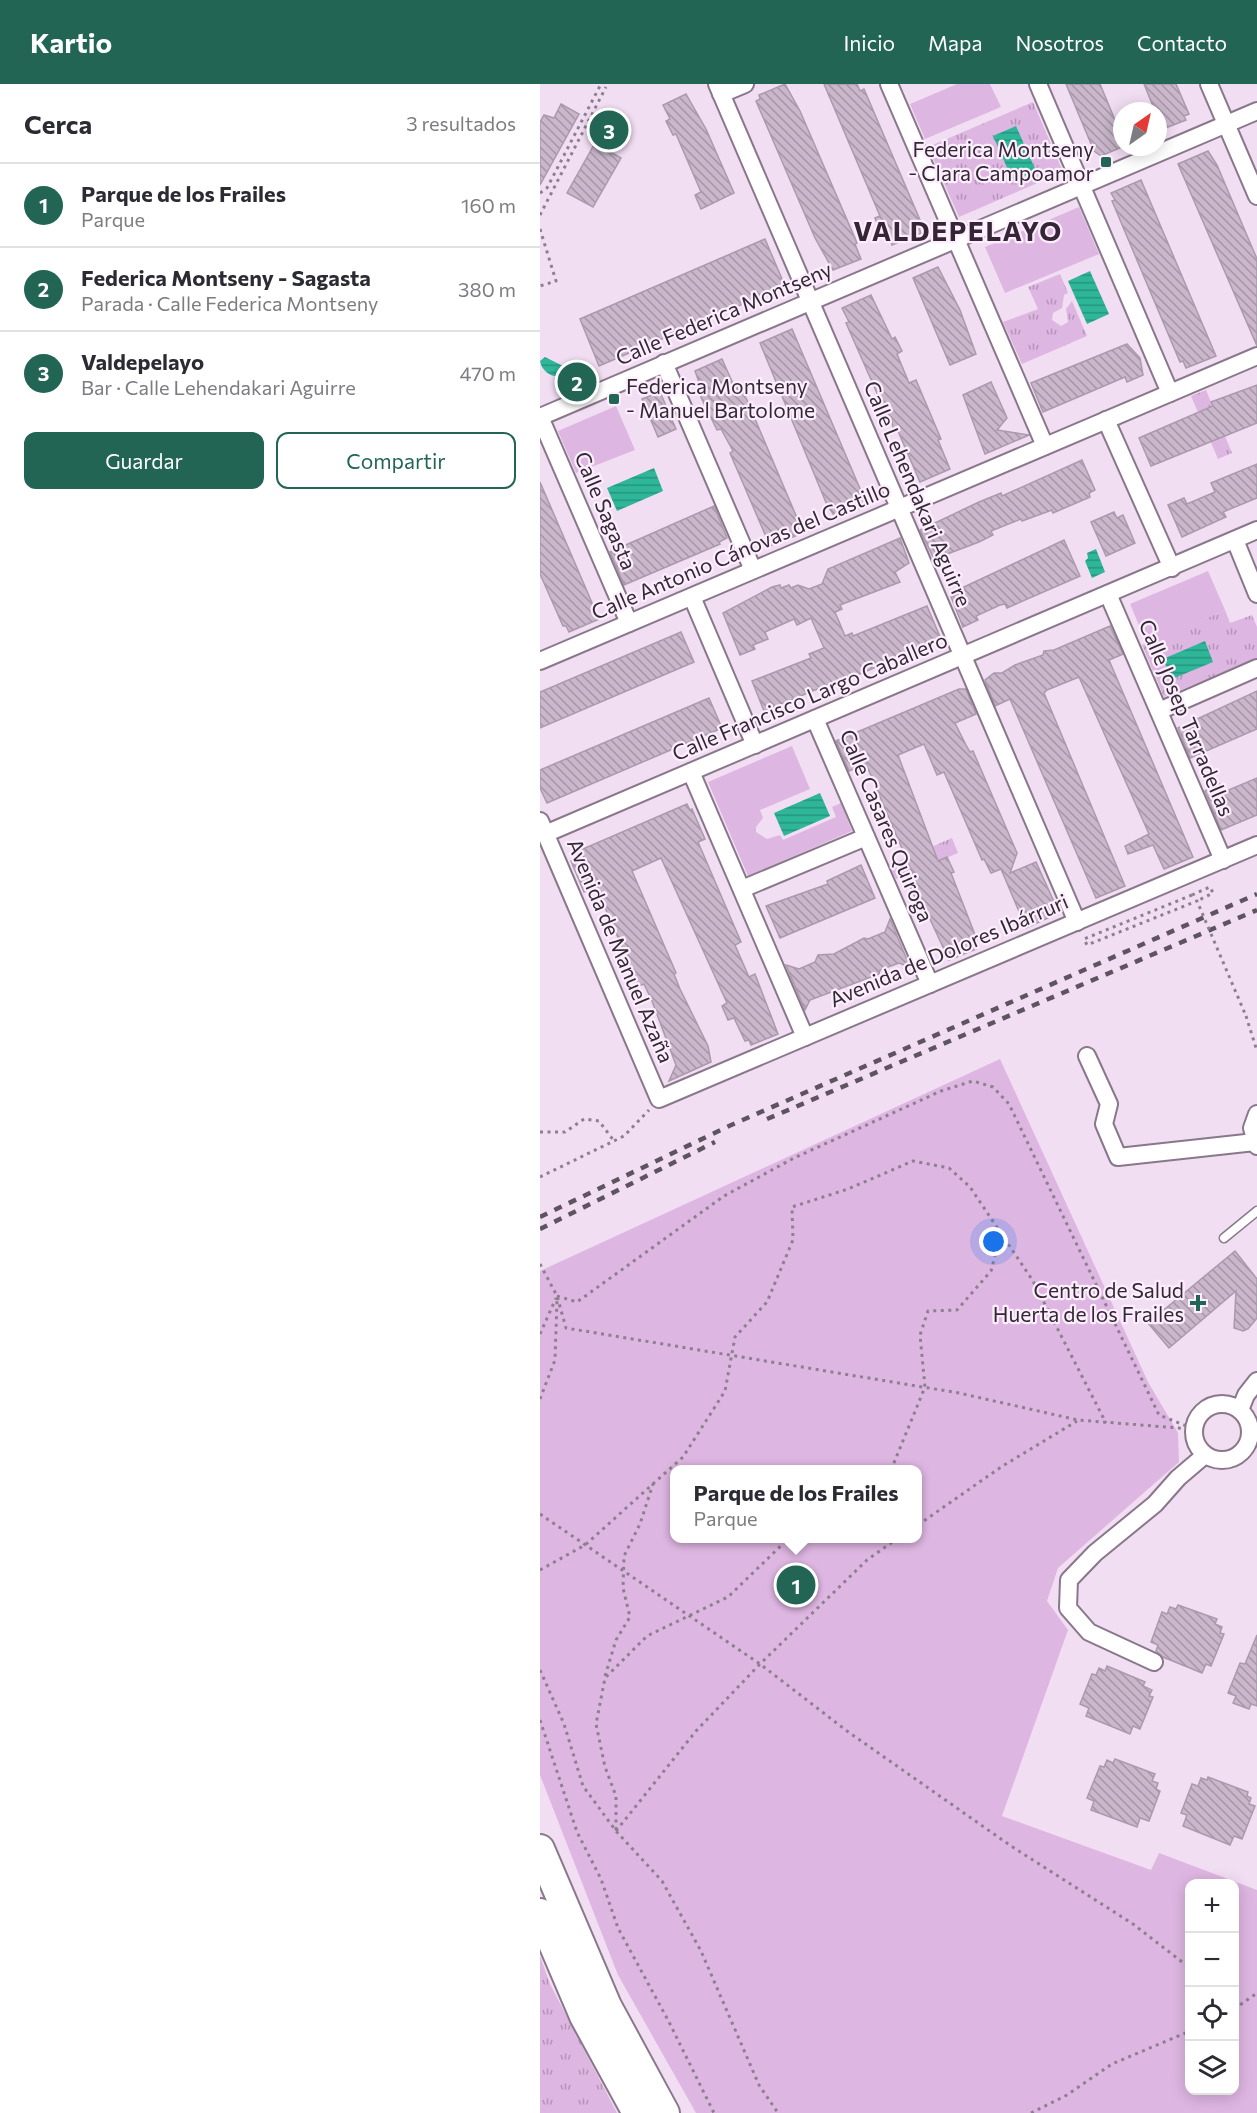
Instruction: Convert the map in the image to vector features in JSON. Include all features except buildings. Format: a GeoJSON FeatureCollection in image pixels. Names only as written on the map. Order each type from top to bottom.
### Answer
{"type":"FeatureCollection","features":[{"type":"Feature","properties":{"kind":"highway"},"geometry":{"type":"LineString","coordinates":[[540,1849],[607,2006],[665,2113]]}},
{"type":"Feature","properties":{"kind":"highway"},"geometry":{"type":"LineString","coordinates":[[540,1913],[584,2016],[637,2113]]}},
{"type":"Feature","properties":{"kind":"street"},"geometry":{"type":"LineString","coordinates":[[719,89],[745,84]]}},
{"type":"Feature","properties":{"kind":"street"},"geometry":{"type":"LineString","coordinates":[[890,84],[1045,446]]}},
{"type":"Feature","properties":{"kind":"street"},"geometry":{"type":"LineString","coordinates":[[1038,84],[1170,393]]}},
{"type":"Feature","properties":{"kind":"street"},"geometry":{"type":"LineString","coordinates":[[1209,84],[1257,196]]}},
{"type":"Feature","properties":{"kind":"street","name":"Calle Lehendakari Aguirre"},"geometry":{"type":"LineString","coordinates":[[719,89],[1077,922]]}},
{"type":"Feature","properties":{"kind":"street","name":"Calle Federica Montseny"},"geometry":{"type":"LineString","coordinates":[[540,417],[1257,111]]}},
{"type":"Feature","properties":{"kind":"street","name":"Calle Antonio Cánovas del Castillo"},"geometry":{"type":"LineString","coordinates":[[540,661],[1257,356]]}},
{"type":"Feature","properties":{"kind":"street"},"geometry":{"type":"LineString","coordinates":[[664,363],[753,570]]}},
{"type":"Feature","properties":{"kind":"street","name":"Calle Sagasta"},"geometry":{"type":"LineString","coordinates":[[540,417],[629,623]]}},
{"type":"Feature","properties":{"kind":"street"},"geometry":{"type":"LineString","coordinates":[[1106,420],[1172,568]]}},
{"type":"Feature","properties":{"kind":"street","name":"Calle Francisco Largo Caballero"},"geometry":{"type":"LineString","coordinates":[[543,827],[691,772],[1257,530]]}},
{"type":"Feature","properties":{"kind":"street"},"geometry":{"type":"LineString","coordinates":[[1235,540],[1257,594]]}},
{"type":"Feature","properties":{"kind":"street","name":"Calle Josep Tarradellas"},"geometry":{"type":"LineString","coordinates":[[1108,594],[1222,860]]}},
{"type":"Feature","properties":{"kind":"street"},"geometry":{"type":"LineString","coordinates":[[692,597],[755,745]]}},
{"type":"Feature","properties":{"kind":"street"},"geometry":{"type":"LineString","coordinates":[[1159,711],[1257,668]]}},
{"type":"Feature","properties":{"kind":"street","name":"Calle Casares Quiroga"},"geometry":{"type":"LineString","coordinates":[[815,719],[930,984]]}},
{"type":"Feature","properties":{"kind":"street"},"geometry":{"type":"LineString","coordinates":[[691,772],[805,1037]]}},
{"type":"Feature","properties":{"kind":"street","name":"Avenida de Manuel Azaña"},"geometry":{"type":"LineString","coordinates":[[543,827],[659,1099]]}},
{"type":"Feature","properties":{"kind":"street"},"geometry":{"type":"LineString","coordinates":[[742,889],[866,837]]}},
{"type":"Feature","properties":{"kind":"street","name":"Avenida de Dolores Ibárruri"},"geometry":{"type":"LineString","coordinates":[[659,1099],[1257,845]]}},
{"type":"Feature","properties":{"kind":"street"},"geometry":{"type":"LineString","coordinates":[[1087,1056],[1109,1104],[1104,1124],[1118,1157],[1256,1144],[1252,1128],[1257,1114]]}},
{"type":"Feature","properties":{"kind":"street"},"geometry":{"type":"LineString","coordinates":[[1240,1410],[1246,1395],[1257,1381]]}},
{"type":"Feature","properties":{"kind":"street"},"geometry":{"type":"LineString","coordinates":[[1231,1405],[1240,1410],[1250,1425],[1250,1435],[1242,1452],[1225,1460],[1205,1455],[1195,1438],[1194,1429],[1197,1419],[1211,1406],[1231,1405]]}},
{"type":"Feature","properties":{"kind":"street"},"geometry":{"type":"LineString","coordinates":[[1154,1662],[1089,1632],[1068,1608],[1069,1580],[1095,1553],[1155,1504],[1178,1478],[1205,1455]]}},
{"type":"Feature","properties":{"kind":"lane"},"geometry":{"type":"LineString","coordinates":[[1224,1238],[1257,1211]]}},
{"type":"Feature","properties":{"kind":"path"},"geometry":{"type":"LineString","coordinates":[[540,193],[548,188],[601,84]]}},
{"type":"Feature","properties":{"kind":"path"},"geometry":{"type":"LineString","coordinates":[[540,215],[606,87]]}},
{"type":"Feature","properties":{"kind":"path"},"geometry":{"type":"LineString","coordinates":[[540,229],[556,281],[540,286]]}},
{"type":"Feature","properties":{"kind":"path"},"geometry":{"type":"LineString","coordinates":[[1210,887],[1213,893],[1197,901],[1087,945],[1084,939],[1210,887]]}},
{"type":"Feature","properties":{"kind":"path"},"geometry":{"type":"LineString","coordinates":[[1197,901],[1246,1016],[1257,1051]]}},
{"type":"Feature","properties":{"kind":"path"},"geometry":{"type":"LineString","coordinates":[[557,1296],[577,1302],[724,1196],[794,1158],[941,1091],[974,1081],[993,1088],[1009,1104],[1159,1415],[1194,1429]]}},
{"type":"Feature","properties":{"kind":"path"},"geometry":{"type":"LineString","coordinates":[[540,1177],[624,1136],[659,1099]]}},
{"type":"Feature","properties":{"kind":"path"},"geometry":{"type":"LineString","coordinates":[[540,1132],[565,1132],[584,1119],[599,1121],[614,1141]]}},
{"type":"Feature","properties":{"kind":"path"},"geometry":{"type":"LineString","coordinates":[[674,1465],[683,1457],[725,1391],[735,1337],[767,1302],[793,1240],[792,1207],[848,1189],[914,1161],[949,1168],[970,1187],[1033,1281],[1106,1423]]}},
{"type":"Feature","properties":{"kind":"path"},"geometry":{"type":"LineString","coordinates":[[893,1465],[925,1387],[920,1335],[928,1311],[957,1310],[991,1271],[1001,1233]]}},
{"type":"Feature","properties":{"kind":"path"},"geometry":{"type":"LineString","coordinates":[[540,1264],[557,1296],[566,1329],[925,1387],[1078,1420],[1194,1429]]}},
{"type":"Feature","properties":{"kind":"path"},"geometry":{"type":"LineString","coordinates":[[540,1334],[557,1296]]}},
{"type":"Feature","properties":{"kind":"path"},"geometry":{"type":"LineString","coordinates":[[540,1399],[555,1360],[557,1296]]}},
{"type":"Feature","properties":{"kind":"path"},"geometry":{"type":"LineString","coordinates":[[922,1522],[1001,1467],[1078,1420]]}},
{"type":"Feature","properties":{"kind":"path"},"geometry":{"type":"LineString","coordinates":[[540,1570],[585,1545],[670,1469]]}},
{"type":"Feature","properties":{"kind":"path"},"geometry":{"type":"LineString","coordinates":[[616,1831],[616,1796],[605,1767],[596,1724],[605,1678],[616,1640],[630,1617],[623,1588],[624,1556],[640,1524],[653,1484]]}},
{"type":"Feature","properties":{"kind":"path"},"geometry":{"type":"LineString","coordinates":[[540,1514],[760,1664],[847,1731],[1011,1845],[1133,1924],[1185,1964]]}},
{"type":"Feature","properties":{"kind":"path"},"geometry":{"type":"LineString","coordinates":[[605,1678],[647,1636],[728,1597],[783,1543]]}},
{"type":"Feature","properties":{"kind":"path"},"geometry":{"type":"LineString","coordinates":[[616,1831],[696,1731],[760,1664],[867,1560],[892,1543]]}},
{"type":"Feature","properties":{"kind":"path"},"geometry":{"type":"LineString","coordinates":[[540,1670],[564,1724],[583,1786],[616,1831],[662,1881],[701,1951],[759,2085],[778,2113]]}},
{"type":"Feature","properties":{"kind":"path"},"geometry":{"type":"LineString","coordinates":[[540,1720],[578,1832],[601,1879],[618,1929],[669,2022],[714,2113]]}},
{"type":"Feature","properties":{"kind":"path"},"geometry":{"type":"LineString","coordinates":[[1239,2005],[1257,1993]]}},
{"type":"Feature","properties":{"kind":"path"},"geometry":{"type":"LineString","coordinates":[[1031,2113],[1067,2095],[1112,2064],[1185,2033]]}},
{"type":"Feature","properties":{"kind":"green space"},"geometry":{"type":"Polygon","coordinates":[[[957,84],[990,84],[1001,107],[925,139],[910,104],[957,84]]]}},
{"type":"Feature","properties":{"kind":"green space"},"geometry":{"type":"Polygon","coordinates":[[[1033,102],[1063,172],[959,217],[928,147],[1033,102]]]}},
{"type":"Feature","properties":{"kind":"green space"},"geometry":{"type":"Polygon","coordinates":[[[1079,207],[1099,254],[1005,293],[985,247],[1079,207]]]}},
{"type":"Feature","properties":{"kind":"green space"},"geometry":{"type":"Polygon","coordinates":[[[1060,274],[1068,293],[1064,295],[1062,308],[1053,313],[1052,320],[1061,326],[1068,322],[1066,309],[1072,301],[1087,336],[1022,364],[1003,322],[1038,309],[1028,287],[1060,274]]]}},
{"type":"Feature","properties":{"kind":"green space"},"geometry":{"type":"Polygon","coordinates":[[[1206,390],[1232,453],[1218,459],[1191,396],[1206,390]]]}},
{"type":"Feature","properties":{"kind":"green space"},"geometry":{"type":"Polygon","coordinates":[[[616,406],[635,450],[576,473],[558,431],[616,406]]]}},
{"type":"Feature","properties":{"kind":"green space"},"geometry":{"type":"Polygon","coordinates":[[[1208,571],[1225,610],[1147,644],[1130,604],[1208,571]]]}},
{"type":"Feature","properties":{"kind":"green space"},"geometry":{"type":"Polygon","coordinates":[[[1225,610],[1230,623],[1252,615],[1257,627],[1257,658],[1164,697],[1142,645],[1225,610]]]}},
{"type":"Feature","properties":{"kind":"green space"},"geometry":{"type":"Polygon","coordinates":[[[792,746],[810,789],[760,810],[763,818],[756,827],[756,832],[767,839],[780,835],[783,840],[836,817],[832,807],[841,803],[852,831],[748,876],[708,782],[792,746]]]}},
{"type":"Feature","properties":{"kind":"green space"},"geometry":{"type":"Polygon","coordinates":[[[952,838],[958,853],[896,879],[889,865],[952,838]]]}},
{"type":"Feature","properties":{"kind":"green space"},"geometry":{"type":"Polygon","coordinates":[[[1000,1059],[1148,1382],[1178,1433],[1179,1462],[1058,1568],[1047,1601],[1068,1630],[1002,1816],[1151,1870],[1159,1853],[1228,1879],[1185,1879],[1185,2095],[1239,2095],[1239,1883],[1257,1890],[1257,2113],[696,2113],[618,1975],[540,1775],[540,1271],[1000,1059]]]}},
{"type":"Feature","properties":{"kind":"green space"},"geometry":{"type":"Polygon","coordinates":[[[540,1956],[550,1984],[617,2113],[540,2113],[540,1956]]]}},
{"type":"Feature","properties":{"kind":"shaded area"},"geometry":{"type":"Polygon","coordinates":[[[1016,126],[1036,171],[1013,181],[993,136],[1016,126]]]}},
{"type":"Feature","properties":{"kind":"shaded area"},"geometry":{"type":"Polygon","coordinates":[[[1090,271],[1109,314],[1087,324],[1068,281],[1090,271]]]}},
{"type":"Feature","properties":{"kind":"shaded area"},"geometry":{"type":"Polygon","coordinates":[[[545,357],[563,366],[561,376],[550,375],[545,371],[540,361],[545,357]]]}},
{"type":"Feature","properties":{"kind":"shaded area"},"geometry":{"type":"Polygon","coordinates":[[[654,468],[663,491],[617,511],[607,488],[654,468]]]}},
{"type":"Feature","properties":{"kind":"shaded area"},"geometry":{"type":"Polygon","coordinates":[[[1096,549],[1105,572],[1092,578],[1085,561],[1088,558],[1087,553],[1096,549]]]}},
{"type":"Feature","properties":{"kind":"shaded area"},"geometry":{"type":"Polygon","coordinates":[[[1205,641],[1213,662],[1172,679],[1163,659],[1205,641]]]}},
{"type":"Feature","properties":{"kind":"shaded area"},"geometry":{"type":"Polygon","coordinates":[[[820,793],[830,816],[784,836],[774,813],[820,793]]]}},
{"type":"Feature","properties":{"kind":"railway"},"geometry":{"type":"LineString","coordinates":[[540,1217],[729,1126],[1257,894]]}},
{"type":"Feature","properties":{"kind":"railway"},"geometry":{"type":"LineString","coordinates":[[767,1119],[1257,910]]}},
{"type":"Feature","properties":{"kind":"railway"},"geometry":{"type":"LineString","coordinates":[[540,1229],[715,1142]]}},
{"type":"Feature","properties":{"kind":"place","name":"Valdepelayo"},"geometry":{"type":"Point","coordinates":[609,130]}},
{"type":"Feature","properties":{"kind":"place","name":"Federica Montseny - Clara Campoamor"},"geometry":{"type":"Point","coordinates":[1106,162]}},
{"type":"Feature","properties":{"kind":"place","name":"Federica Montseny - Sagasta"},"geometry":{"type":"Point","coordinates":[577,382]}},
{"type":"Feature","properties":{"kind":"place","name":"Federica Montseny - Manuel Bartolome"},"geometry":{"type":"Point","coordinates":[614,399]}},
{"type":"Feature","properties":{"kind":"place","name":"Centro de Salud Huerta de los Frailes"},"geometry":{"type":"Point","coordinates":[1198,1303]}},
{"type":"Feature","properties":{"kind":"place","name":"Parque de los Frailes"},"geometry":{"type":"Point","coordinates":[796,1585]}},
{"type":"Feature","properties":{"kind":"district","name":"VALDEPELAYO"},"geometry":{"type":"Point","coordinates":[958,232]}}]}
